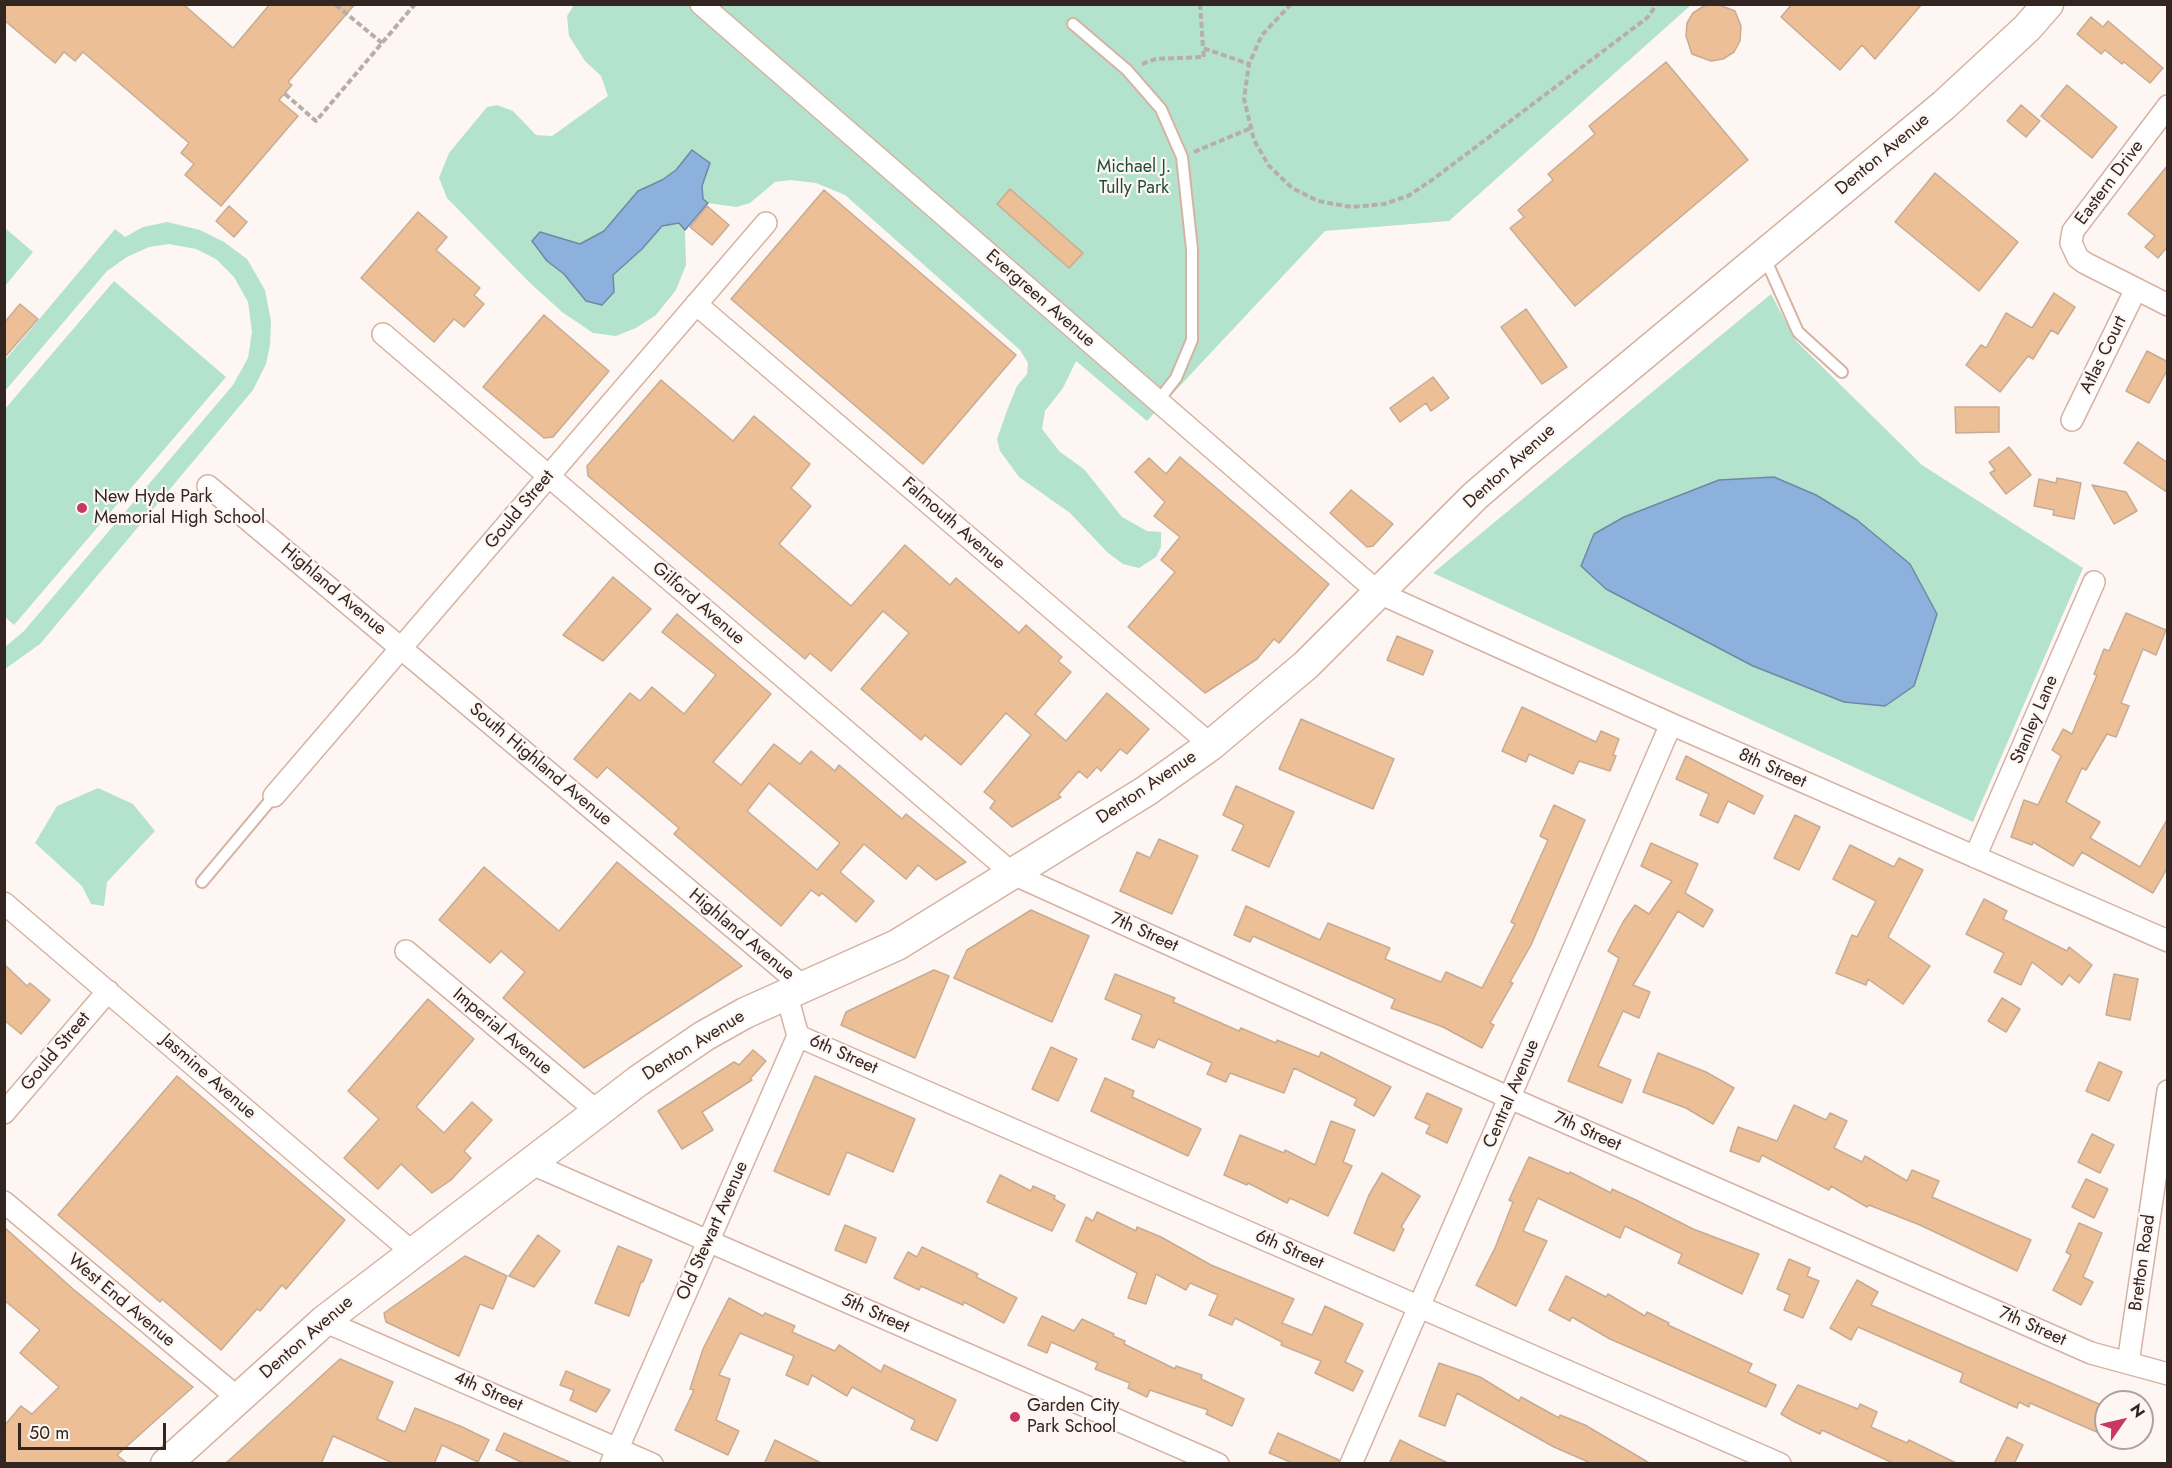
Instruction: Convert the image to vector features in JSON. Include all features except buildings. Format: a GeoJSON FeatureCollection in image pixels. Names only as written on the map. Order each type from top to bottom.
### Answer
{"type":"FeatureCollection","features":[{"type":"Feature","properties":{"kind":"main road","name":"Denton Avenue"},"geometry":{"type":"LineString","coordinates":[[166,1464],[324,1321],[638,1081],[704,1036],[745,1013],[897,945],[1146,791],[1211,745],[1306,665],[1475,496],[1944,105],[2027,28],[2048,4]]}},
{"type":"Feature","properties":{"kind":"street","name":"Evergreen Avenue"},"geometry":{"type":"LineString","coordinates":[[701,4],[1379,593]]}},
{"type":"Feature","properties":{"kind":"street","name":"Eastern Drive"},"geometry":{"type":"LineString","coordinates":[[2136,289],[2078,258],[2071,243],[2073,231],[2168,106]]}},
{"type":"Feature","properties":{"kind":"street","name":"Gould Street"},"geometry":{"type":"LineString","coordinates":[[274,796],[766,223]]}},
{"type":"Feature","properties":{"kind":"street"},"geometry":{"type":"LineString","coordinates":[[2136,289],[2168,305]]}},
{"type":"Feature","properties":{"kind":"street","name":"Atlas Court"},"geometry":{"type":"LineString","coordinates":[[2072,420],[2136,289]]}},
{"type":"Feature","properties":{"kind":"street","name":"Falmouth Avenue"},"geometry":{"type":"LineString","coordinates":[[696,304],[1211,745]]}},
{"type":"Feature","properties":{"kind":"street","name":"Gilford Avenue"},"geometry":{"type":"LineString","coordinates":[[383,334],[1013,874]]}},
{"type":"Feature","properties":{"kind":"street","name":"Highland Avenue"},"geometry":{"type":"LineString","coordinates":[[208,486],[402,649]]}},
{"type":"Feature","properties":{"kind":"street","name":"Stanley Lane"},"geometry":{"type":"LineString","coordinates":[[1975,857],[2094,582]]}},
{"type":"Feature","properties":{"kind":"street","name":"8th Street"},"geometry":{"type":"LineString","coordinates":[[1379,593],[1671,724],[2168,940]]}},
{"type":"Feature","properties":{"kind":"street","name":"South Highland Avenue"},"geometry":{"type":"LineString","coordinates":[[402,649],[678,882]]}},
{"type":"Feature","properties":{"kind":"street","name":"Central Avenue"},"geometry":{"type":"LineString","coordinates":[[1351,1464],[1671,724]]}},
{"type":"Feature","properties":{"kind":"street","name":"7th Street"},"geometry":{"type":"LineString","coordinates":[[1013,874],[1510,1098],[2091,1353],[2168,1374]]}},
{"type":"Feature","properties":{"kind":"street","name":"Highland Avenue"},"geometry":{"type":"LineString","coordinates":[[678,882],[796,992]]}},
{"type":"Feature","properties":{"kind":"street","name":"Jasmine Avenue"},"geometry":{"type":"LineString","coordinates":[[4,903],[412,1252]]}},
{"type":"Feature","properties":{"kind":"street","name":"Imperial Avenue"},"geometry":{"type":"LineString","coordinates":[[406,951],[598,1112]]}},
{"type":"Feature","properties":{"kind":"street","name":"Gould Street"},"geometry":{"type":"LineString","coordinates":[[4,1113],[108,991]]}},
{"type":"Feature","properties":{"kind":"street"},"geometry":{"type":"LineString","coordinates":[[796,992],[798,1036]]}},
{"type":"Feature","properties":{"kind":"street","name":"Old Stewart Avenue"},"geometry":{"type":"LineString","coordinates":[[614,1456],[798,1036]]}},
{"type":"Feature","properties":{"kind":"street","name":"6th Street"},"geometry":{"type":"LineString","coordinates":[[798,1036],[1780,1464]]}},
{"type":"Feature","properties":{"kind":"street","name":"Bretton Road"},"geometry":{"type":"LineString","coordinates":[[2128,1363],[2168,1091]]}},
{"type":"Feature","properties":{"kind":"street","name":"5th Street"},"geometry":{"type":"LineString","coordinates":[[532,1164],[1218,1464]]}},
{"type":"Feature","properties":{"kind":"street","name":"West End Avenue"},"geometry":{"type":"LineString","coordinates":[[4,1203],[238,1398]]}},
{"type":"Feature","properties":{"kind":"street","name":"4th Street"},"geometry":{"type":"LineString","coordinates":[[324,1321],[614,1456],[652,1464]]}},
{"type":"Feature","properties":{"kind":"lane"},"geometry":{"type":"LineString","coordinates":[[1073,24],[1127,70],[1161,109],[1182,157],[1192,249],[1192,340],[1176,378],[1158,401]]}},
{"type":"Feature","properties":{"kind":"lane"},"geometry":{"type":"LineString","coordinates":[[1763,255],[1798,332],[1842,372]]}},
{"type":"Feature","properties":{"kind":"lane"},"geometry":{"type":"LineString","coordinates":[[202,882],[274,796]]}},
{"type":"Feature","properties":{"kind":"path"},"geometry":{"type":"LineString","coordinates":[[285,94],[316,120],[415,4]]}},
{"type":"Feature","properties":{"kind":"path"},"geometry":{"type":"LineString","coordinates":[[1127,70],[1155,59],[1204,57],[1200,4]]}},
{"type":"Feature","properties":{"kind":"path"},"geometry":{"type":"LineString","coordinates":[[1291,4],[1262,35],[1249,64],[1244,99],[1254,140],[1269,166],[1292,188],[1318,201],[1352,207],[1384,204],[1408,196],[1647,18],[1657,4]]}},
{"type":"Feature","properties":{"kind":"path"},"geometry":{"type":"LineString","coordinates":[[336,5],[382,43]]}},
{"type":"Feature","properties":{"kind":"path"},"geometry":{"type":"LineString","coordinates":[[1203,48],[1249,64]]}},
{"type":"Feature","properties":{"kind":"path"},"geometry":{"type":"LineString","coordinates":[[1182,157],[1251,128]]}},
{"type":"Feature","properties":{"kind":"green space","name":"Michael J. Tully Park"},"geometry":{"type":"Polygon","coordinates":[[[574,5],[1691,5],[1449,221],[1325,231],[1147,421],[1076,361],[1063,388],[1045,411],[1042,429],[1060,452],[1084,469],[1122,517],[1147,531],[1161,532],[1161,547],[1156,557],[1139,568],[1123,564],[1108,553],[1070,513],[1019,477],[1000,451],[997,439],[1017,386],[1027,374],[1028,363],[1020,350],[845,195],[816,183],[790,180],[775,182],[750,203],[736,207],[708,203],[703,199],[702,186],[709,163],[692,151],[676,170],[662,180],[638,191],[604,231],[580,245],[539,232],[547,261],[564,274],[586,301],[614,292],[613,275],[642,249],[662,226],[679,223],[685,230],[686,265],[676,290],[656,315],[636,328],[616,336],[593,333],[562,312],[529,282],[447,198],[439,178],[449,153],[487,107],[497,105],[513,111],[536,135],[552,136],[608,96],[601,76],[585,61],[569,36],[567,16],[574,5]]]}},
{"type":"Feature","properties":{"kind":"green space"},"geometry":{"type":"Polygon","coordinates":[[[167,222],[200,230],[224,242],[247,259],[265,290],[271,321],[266,364],[253,390],[40,644],[5,669],[5,647],[24,631],[233,385],[248,358],[252,332],[248,302],[234,277],[216,259],[196,249],[169,244],[149,247],[127,257],[107,271],[5,391],[5,360],[115,229],[125,237],[143,227],[167,222]]]}},
{"type":"Feature","properties":{"kind":"green space"},"geometry":{"type":"Polygon","coordinates":[[[5,228],[33,252],[5,286],[5,228]]]}},
{"type":"Feature","properties":{"kind":"green space"},"geometry":{"type":"Polygon","coordinates":[[[114,281],[226,377],[14,625],[4,616],[5,409],[114,281]]]}},
{"type":"Feature","properties":{"kind":"green space"},"geometry":{"type":"Polygon","coordinates":[[[1771,294],[1796,341],[1922,465],[2083,568],[1973,822],[1433,573],[1771,294]],[[1816,495],[1910,564],[1857,520],[1816,495]]]}},
{"type":"Feature","properties":{"kind":"green space"},"geometry":{"type":"Polygon","coordinates":[[[98,788],[133,804],[155,831],[107,882],[104,906],[91,904],[82,886],[35,843],[57,806],[98,788]]]}},
{"type":"Feature","properties":{"kind":"water"},"geometry":{"type":"Polygon","coordinates":[[[692,150],[710,163],[702,186],[703,199],[708,203],[685,230],[679,223],[662,226],[642,249],[613,275],[614,292],[602,305],[586,301],[564,274],[547,261],[532,241],[540,232],[580,244],[604,231],[638,191],[662,180],[676,170],[692,150]]]}},
{"type":"Feature","properties":{"kind":"water"},"geometry":{"type":"Polygon","coordinates":[[[1774,477],[1816,495],[1857,520],[1910,564],[1937,614],[1914,686],[1885,706],[1844,702],[1753,666],[1606,589],[1581,566],[1594,534],[1624,517],[1719,480],[1774,477]]]}},
{"type":"Feature","properties":{"kind":"place","name":"New Hyde Park Memorial High School"},"geometry":{"type":"Point","coordinates":[82,508]}},
{"type":"Feature","properties":{"kind":"place","name":"Garden City Park School"},"geometry":{"type":"Point","coordinates":[1015,1417]}}]}
